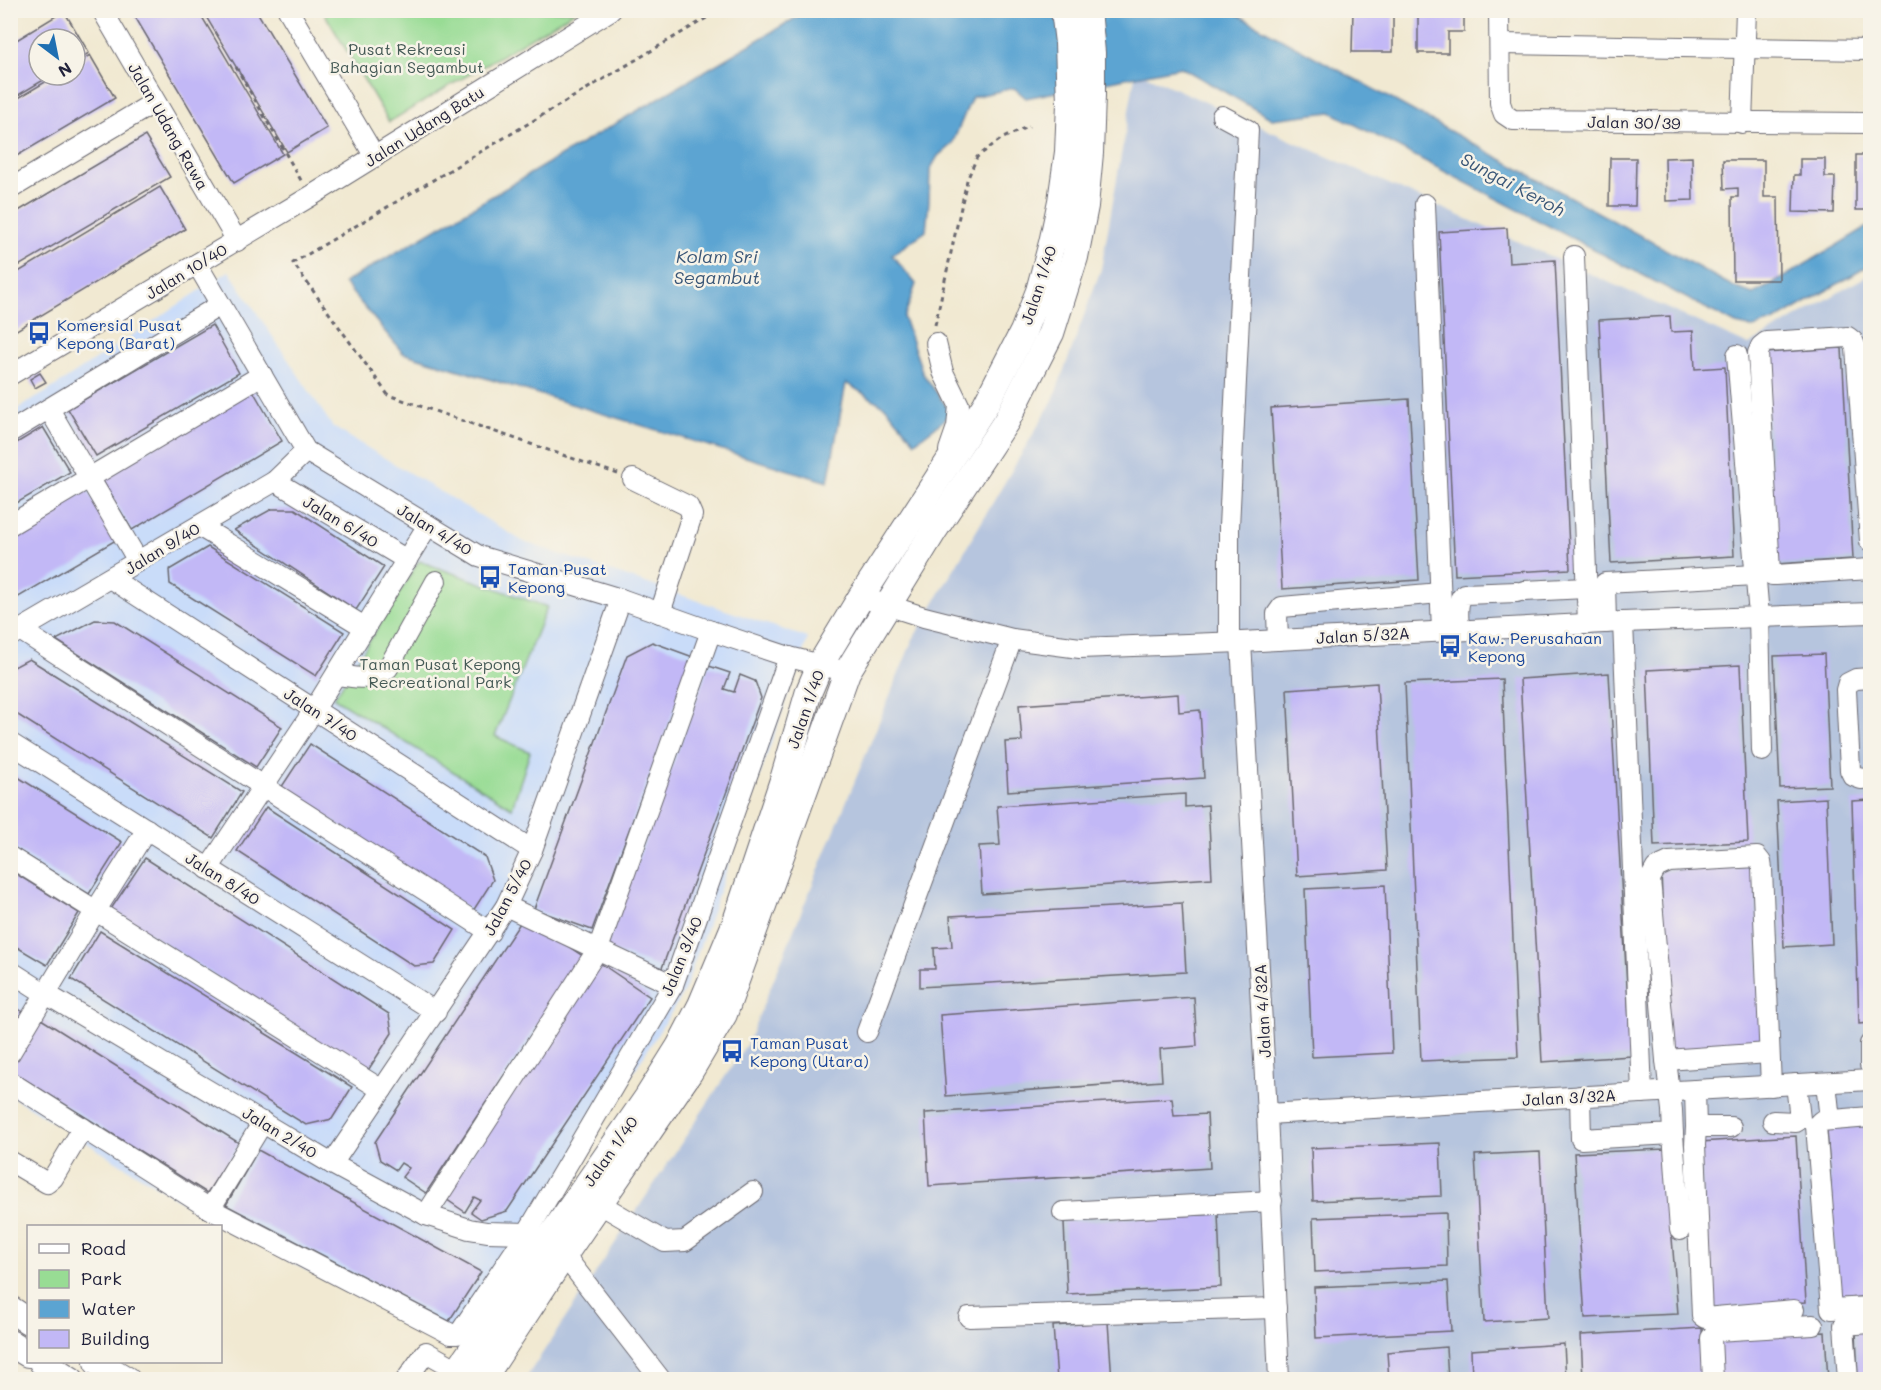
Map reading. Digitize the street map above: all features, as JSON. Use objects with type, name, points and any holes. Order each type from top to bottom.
[{"type":"main road","name":"Jalan 1/40","points":[[482,1380],[546,1244],[600,1204],[689,1073],[724,1014],[847,672],[886,606],[1007,420],[1051,333],[1075,257],[1085,206],[1070,103],[1068,43],[1064,10]]},
{"type":"main road","name":"Jalan 1/40","points":[[455,1375],[647,1098],[679,1047],[735,924],[783,780],[809,691],[820,665],[861,597],[986,404],[1023,332],[1039,291],[1061,201],[1079,153],[1092,53],[1088,10]]},
{"type":"main road","points":[[10,1308],[27,1319]]},
{"type":"main road","points":[[10,1343],[27,1353]]},
{"type":"main road","points":[[44,1363],[72,1380]]},
{"type":"main road","points":[[99,1363],[127,1380]]},
{"type":"street","points":[[288,10],[375,157]]},
{"type":"street","name":"Jalan Udang Batu","points":[[237,241],[611,10]]},
{"type":"street","name":"Jalan 30/39","points":[[1499,10],[1500,103],[1504,114],[1513,120],[1870,123]]},
{"type":"street","points":[[1742,123],[1746,10]]},
{"type":"street","name":"Jalan Udang Rawa","points":[[107,12],[155,102],[237,241]]},
{"type":"street","points":[[1500,44],[1870,50]]},
{"type":"street","points":[[10,189],[155,102]]},
{"type":"street","name":"Jalan 4/32A","points":[[1222,116],[1248,130],[1229,527],[1267,1114],[1279,1380]]},
{"type":"street","points":[[1425,204],[1440,593],[1450,631]]},
{"type":"street","name":"Jalan 10/40","points":[[10,375],[237,241]]},
{"type":"street","points":[[1574,256],[1586,588],[1605,623]]},
{"type":"street","name":"Jalan 4/40","points":[[197,264],[306,451],[479,556],[621,599],[789,657],[847,672]]},
{"type":"street","points":[[10,432],[220,305]]},
{"type":"street","points":[[1870,541],[1856,348],[1853,340],[1848,337],[1766,342],[1758,353],[1770,572],[1776,575],[1870,569]]},
{"type":"street","points":[[936,343],[943,372],[959,405],[957,427],[938,480]]},
{"type":"street","points":[[1737,355],[1759,616],[1762,751]]},
{"type":"street","points":[[10,525],[262,375]]},
{"type":"street","points":[[50,409],[138,561]]},
{"type":"street","name":"Jalan 9/40","points":[[15,633],[275,481],[306,451]]},
{"type":"street","points":[[633,480],[688,506],[692,515],[660,614]]},
{"type":"street","name":"Jalan 6/40","points":[[275,481],[407,560]]},
{"type":"street","points":[[208,869],[314,710],[428,525]]},
{"type":"street","points":[[199,526],[366,628]]},
{"type":"street","points":[[1642,1093],[1605,623],[1605,583],[1756,575]]},
{"type":"street","name":"Jalan 7/40","points":[[110,578],[532,850]]},
{"type":"street","points":[[336,675],[369,679],[379,676],[388,668],[436,581]]},
{"type":"street","points":[[1450,631],[1458,602],[1464,594],[1586,588]]},
{"type":"street","points":[[1278,640],[1277,614],[1282,607],[1440,593]]},
{"type":"street","name":"Jalan 5/32A","points":[[861,597],[976,631],[1012,639],[1080,648],[1759,616],[1870,613]]},
{"type":"street","name":"Jalan 5/40","points":[[332,1164],[506,906],[532,850],[621,599]]},
{"type":"street","points":[[426,1215],[598,949],[711,631]]},
{"type":"street","points":[[15,633],[490,932]]},
{"type":"street","points":[[867,1032],[1012,639]]},
{"type":"street","name":"Jalan 3/40","points":[[10,1082],[210,1209],[452,1334],[457,1334],[546,1244],[673,985],[789,657]]},
{"type":"street","points":[[1870,678],[1856,679],[1848,683],[1846,690],[1850,770],[1853,776],[1870,778]]},
{"type":"street","name":"Jalan 8/40","points":[[10,743],[436,1012]]},
{"type":"street","points":[[10,1053],[147,829]]},
{"type":"street","points":[[10,857],[382,1090]]},
{"type":"street","points":[[1680,1230],[1650,879],[1656,868],[1669,862],[1757,857],[1761,862],[1772,1086]]},
{"type":"street","points":[[506,906],[673,985]]},
{"type":"street","name":"Jalan 2/40","points":[[10,971],[332,1164],[426,1215],[468,1229],[546,1244]]},
{"type":"street","points":[[1870,1044],[1870,1065]]},
{"type":"street","points":[[1666,1060],[1769,1053]]},
{"type":"street","name":"Jalan 3/32A","points":[[1267,1114],[1870,1080]]},
{"type":"street","points":[[1826,1083],[1830,1120]]},
{"type":"street","points":[[1773,1121],[1796,1122],[1800,1119],[1796,1084]]},
{"type":"street","points":[[1695,1090],[1702,1316],[1706,1318],[1794,1310]]},
{"type":"street","points":[[1580,1096],[1581,1139],[1673,1134]]},
{"type":"street","points":[[1870,1117],[1821,1121],[1816,1126],[1831,1309],[1870,1307]]},
{"type":"street","points":[[210,1209],[263,1122]]},
{"type":"street","points":[[1696,1127],[1731,1126]]},
{"type":"street","points":[[10,1161],[47,1183],[53,1178],[83,1128]]},
{"type":"street","points":[[600,1204],[665,1242],[674,1243],[685,1241],[753,1192]]},
{"type":"street","points":[[1064,1212],[1272,1201]]},
{"type":"street","points":[[546,1244],[661,1380]]},
{"type":"street","points":[[969,1317],[1276,1308]]},
{"type":"street","points":[[1848,1380],[1844,1325],[1870,1323]]},
{"type":"street","points":[[1713,1380],[1711,1338],[1716,1331],[1813,1325]]},
{"type":"street","points":[[406,1380],[426,1352],[455,1375]]},
{"type":"path","points":[[633,480],[388,395],[292,263],[720,10]]},
{"type":"path","points":[[236,67],[311,196]]},
{"type":"path","points":[[936,343],[934,321],[967,180],[977,157],[1001,139],[1029,126]]},
{"type":"shaded area","points":[[1136,71],[1749,345],[1870,274],[1870,1379],[528,1380],[526,1378],[748,1042],[913,639],[1053,400],[1101,269]]},
{"type":"shaded area","name":"Taman Pusat Kepong","points":[[229,271],[333,427],[524,542],[808,638],[684,992],[459,1349],[222,1227],[11,1096],[10,413],[45,393]]},
{"type":"green space","name":"Pusat Rekreasi Bahagian Segambut","points":[[323,11],[576,11],[389,122]]},
{"type":"green space","name":"Taman Pusat Kepong Recreational Park","points":[[419,561],[547,607],[495,736],[530,752],[512,808],[334,698]]},
{"type":"water","name":"Kolam Sri Segambut","points":[[809,10],[1231,11],[1734,287],[1753,294],[1870,225],[1870,265],[1773,322],[1753,328],[1736,324],[1331,112],[1272,119],[1181,67],[1026,98],[1014,88],[972,97],[952,144],[938,156],[930,170],[926,231],[892,255],[916,284],[904,318],[923,374],[952,414],[915,442],[886,407],[846,383],[828,482],[403,353],[344,283]]},
{"type":"building","points":[[131,10],[198,10],[283,154],[234,183]]},
{"type":"building","points":[[202,10],[256,10],[327,128],[287,152]]},
{"type":"building","points":[[1353,10],[1393,10],[1393,52],[1352,52]]},
{"type":"building","points":[[1418,10],[1464,10],[1464,32],[1448,32],[1448,53],[1418,53]]},
{"type":"building","points":[[64,11],[74,27],[38,27]]},
{"type":"building","points":[[27,34],[27,87],[32,87],[10,100],[10,44]]},
{"type":"building","points":[[90,55],[115,98],[10,160],[10,103],[37,87],[87,87],[87,57]]},
{"type":"building","points":[[145,136],[170,177],[10,271],[10,216]]},
{"type":"building","points":[[1856,155],[1870,155],[1870,210],[1856,210]]},
{"type":"building","points":[[1692,157],[1693,200],[1666,201],[1665,158]]},
{"type":"building","points":[[1610,158],[1636,158],[1635,206],[1609,206]]},
{"type":"building","points":[[1800,159],[1825,159],[1825,177],[1835,177],[1834,213],[1793,212],[1794,175],[1800,175]]},
{"type":"building","points":[[1723,160],[1764,160],[1764,197],[1778,197],[1779,280],[1733,280],[1732,197],[1738,197],[1738,188],[1724,189]]},
{"type":"building","points":[[160,187],[185,229],[10,334],[10,277]]},
{"type":"building","points":[[1507,228],[1509,263],[1555,260],[1570,569],[1455,575],[1439,232]]},
{"type":"building","points":[[1670,316],[1671,332],[1693,331],[1695,369],[1725,367],[1734,556],[1611,563],[1599,320]]},
{"type":"building","points":[[212,325],[239,373],[96,456],[68,409]]},
{"type":"building","points":[[1842,348],[1853,559],[1776,564],[1765,353]]},
{"type":"building","points":[[40,373],[46,382],[35,388],[30,379]]},
{"type":"building","points":[[252,389],[282,441],[132,530],[101,478]]},
{"type":"building","points":[[1409,399],[1419,580],[1282,589],[1271,408]]},
{"type":"building","points":[[43,427],[70,472],[10,507],[10,447]]},
{"type":"building","points":[[87,490],[116,540],[10,602],[10,535]]},
{"type":"building","points":[[272,509],[295,509],[384,567],[356,610],[234,530]]},
{"type":"building","points":[[208,547],[344,632],[316,676],[170,584],[169,570]]},
{"type":"building","points":[[95,620],[115,621],[282,727],[256,767],[56,640]]},
{"type":"building","points":[[652,642],[693,657],[592,930],[534,909],[627,655]]},
{"type":"building","points":[[1824,654],[1830,786],[1780,788],[1774,656]]},
{"type":"building","points":[[29,659],[242,792],[213,838],[10,710],[10,669]]},
{"type":"building","points":[[1740,665],[1748,842],[1654,846],[1647,670]]},
{"type":"building","points":[[709,666],[730,673],[724,689],[734,692],[740,675],[755,681],[761,698],[662,968],[606,948]]},
{"type":"building","points":[[1609,673],[1631,1056],[1542,1062],[1520,679]]},
{"type":"building","points":[[1502,679],[1518,1057],[1421,1061],[1405,683]]},
{"type":"building","points":[[1377,683],[1387,870],[1297,876],[1287,689]]},
{"type":"building","points":[[1178,694],[1179,712],[1200,710],[1204,778],[1008,791],[1005,742],[1022,741],[1019,705]]},
{"type":"building","points":[[310,744],[485,857],[493,880],[473,911],[281,788]]},
{"type":"building","points":[[10,772],[122,842],[89,894],[10,845]]},
{"type":"building","points":[[1185,794],[1185,807],[1208,805],[1212,878],[982,894],[979,846],[1000,845],[997,806]]},
{"type":"building","points":[[1826,798],[1832,944],[1784,947],[1777,801]]},
{"type":"building","points":[[1870,800],[1870,1023],[1859,1024],[1852,801]]},
{"type":"building","points":[[266,807],[455,930],[434,964],[414,966],[237,851]]},
{"type":"building","points":[[145,858],[389,1014],[392,1033],[367,1072],[111,909]]},
{"type":"building","points":[[1755,867],[1761,1048],[1668,1052],[1661,871]]},
{"type":"building","points":[[10,870],[79,913],[47,965],[10,943]]},
{"type":"building","points":[[1385,885],[1392,1053],[1312,1057],[1305,889]]},
{"type":"building","points":[[1182,903],[1186,972],[920,987],[920,969],[935,969],[934,948],[952,947],[950,916]]},
{"type":"building","points":[[524,917],[583,956],[426,1193],[402,1177],[409,1168],[401,1163],[396,1170],[380,1160],[375,1142]]},
{"type":"building","points":[[100,931],[352,1087],[332,1119],[306,1125],[71,979]]},
{"type":"building","points":[[600,963],[650,997],[507,1211],[481,1219],[471,1212],[480,1200],[474,1197],[465,1212],[443,1197]]},
{"type":"building","points":[[1194,997],[1197,1046],[1160,1049],[1162,1081],[946,1096],[940,1015]]},
{"type":"building","points":[[10,1004],[23,1012],[10,1031]]},
{"type":"building","points":[[41,1019],[239,1143],[207,1193],[10,1070]]},
{"type":"building","points":[[1172,1098],[1174,1116],[1207,1114],[1210,1168],[929,1186],[925,1113]]},
{"type":"building","points":[[1870,1126],[1870,1296],[1839,1299],[1827,1130]]},
{"type":"building","points":[[1796,1136],[1806,1302],[1711,1308],[1700,1142]]},
{"type":"building","points":[[1440,1143],[1442,1196],[1313,1201],[1311,1148]]},
{"type":"building","points":[[1665,1149],[1678,1314],[1585,1318],[1574,1153]]},
{"type":"building","points":[[258,1150],[481,1272],[449,1321],[226,1205]]},
{"type":"building","points":[[1540,1152],[1548,1318],[1484,1322],[1475,1155]]},
{"type":"building","points":[[1446,1213],[1447,1266],[1315,1272],[1313,1218]]},
{"type":"building","points":[[1218,1214],[1221,1287],[1067,1294],[1064,1222]]},
{"type":"building","points":[[1448,1281],[1451,1331],[1316,1338],[1314,1287]]},
{"type":"building","points":[[1108,1322],[1112,1380],[1057,1380],[1053,1326]]},
{"type":"building","points":[[1702,1328],[1704,1380],[1583,1380],[1581,1335]]},
{"type":"building","points":[[1870,1331],[1870,1380],[1858,1380],[1856,1332]]},
{"type":"building","points":[[1825,1332],[1828,1380],[1719,1380],[1716,1339]]},
{"type":"building","points":[[1564,1344],[1566,1380],[1472,1380],[1471,1350]]},
{"type":"building","points":[[1446,1347],[1448,1380],[1389,1380],[1387,1352]]},
{"type":"place","name":"Komersial Pusat Kepong (Barat)","points":[[39,333]]},
{"type":"place","name":"Taman Pusat Kepong","points":[[490,577]]},
{"type":"place","name":"Kaw. Perusahaan Kepong","points":[[1450,646]]},
{"type":"place","name":"Taman Pusat Kepong (Utara)","points":[[732,1051]]},
{"type":"water label","name":"Sungai Keroh","points":[[1513,184]]}]
